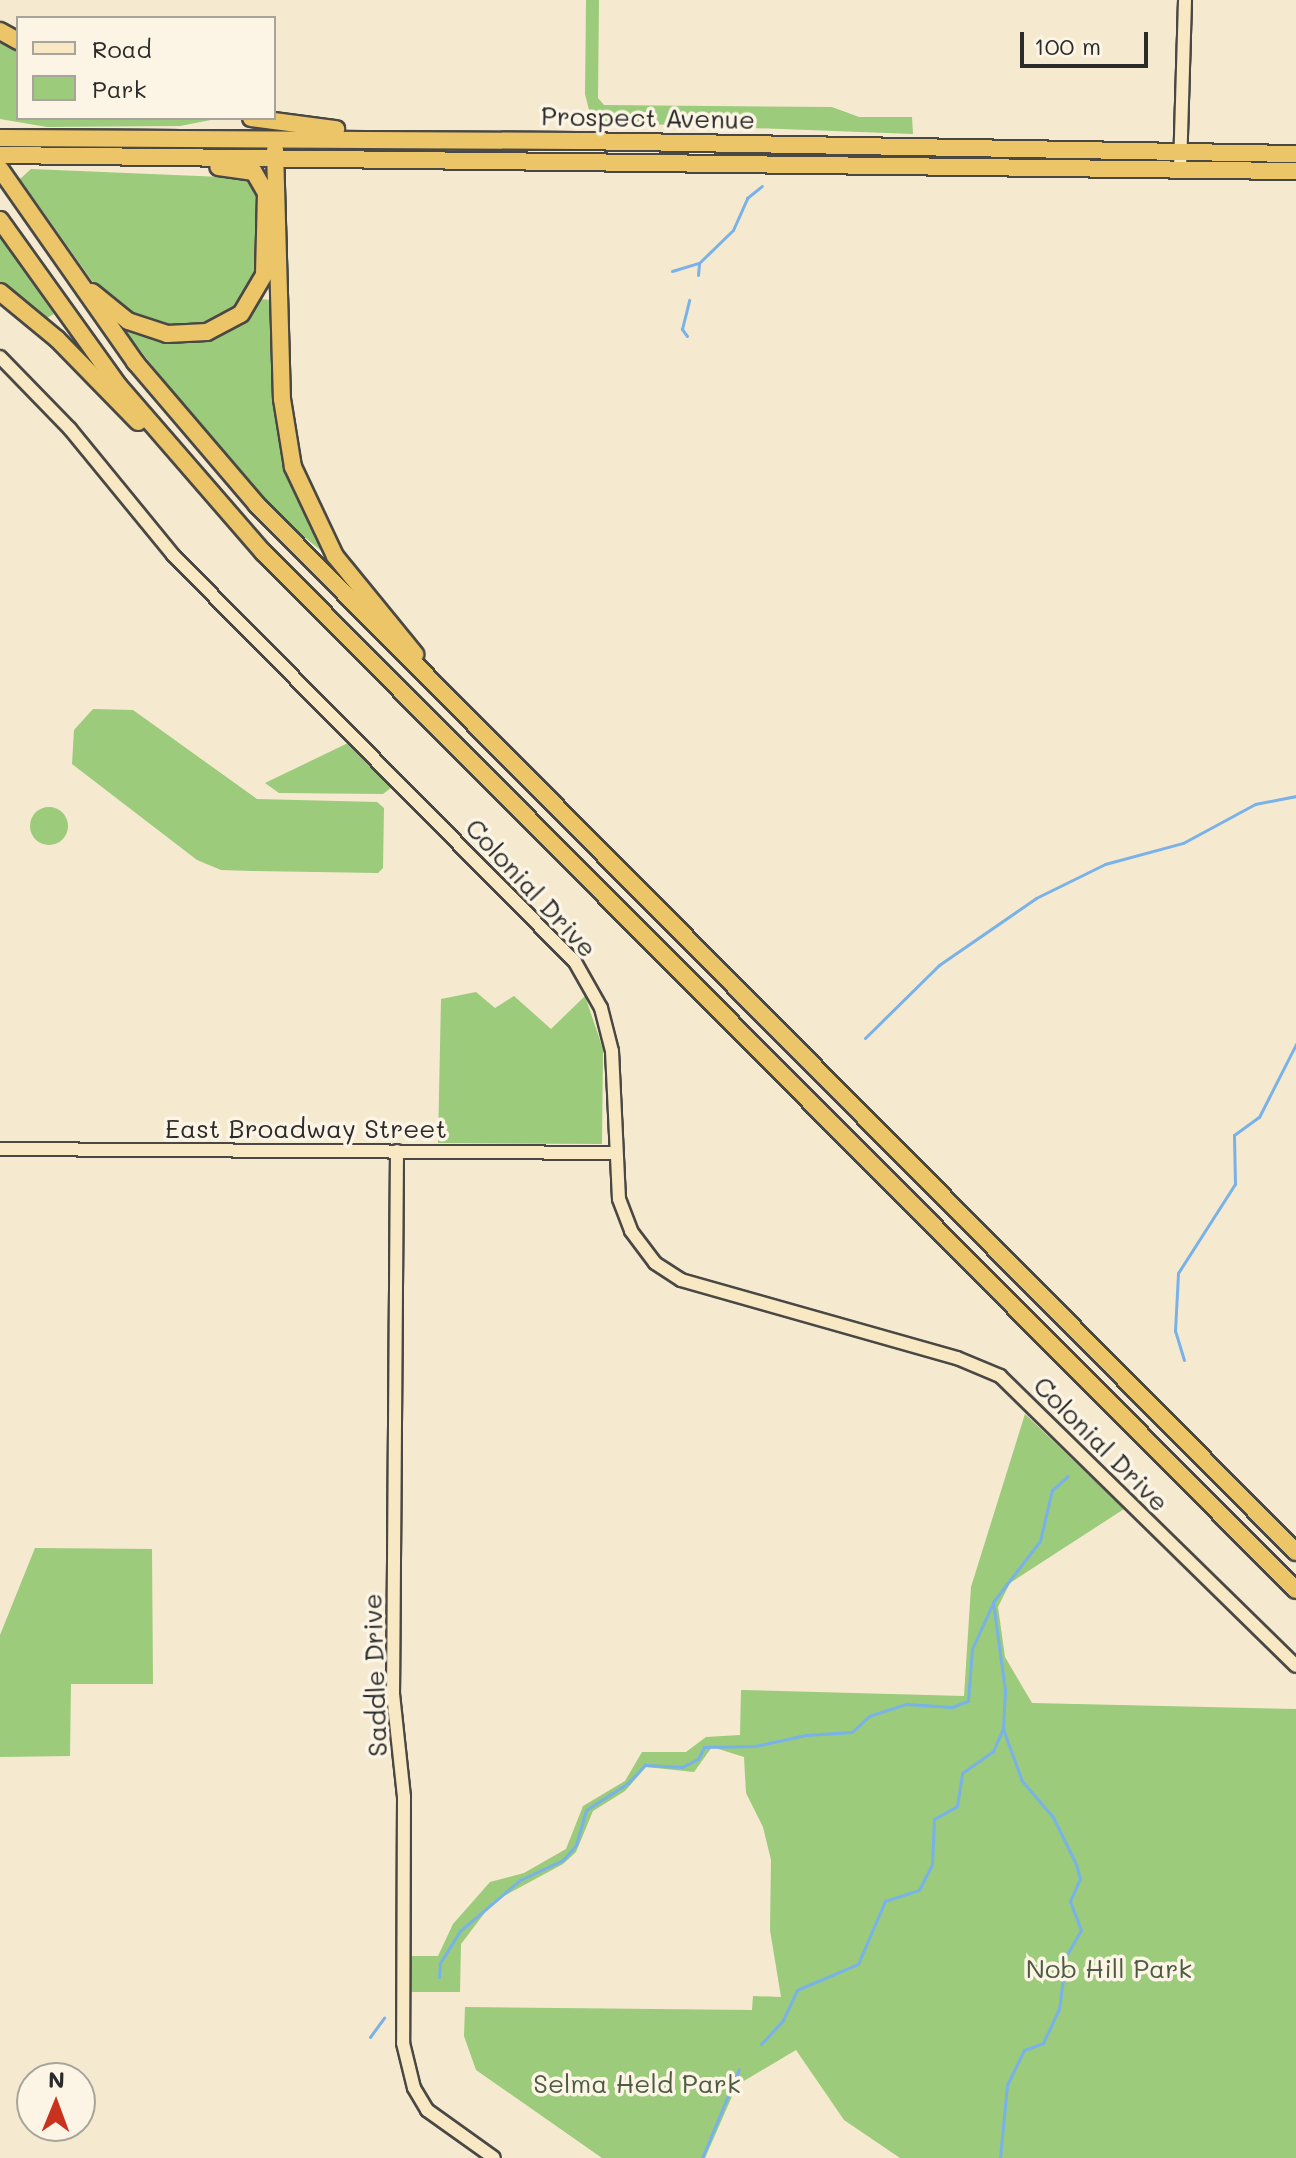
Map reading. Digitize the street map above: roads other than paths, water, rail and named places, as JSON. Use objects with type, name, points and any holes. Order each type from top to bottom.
[{"type":"highway","points":[[270,120],[457,140]]},
{"type":"highway","name":"Prospect Avenue","points":[[8,138],[457,140],[1296,154]]},
{"type":"highway","points":[[254,139],[267,142],[279,157],[282,399],[296,478],[335,556],[466,718]]},
{"type":"highway","name":"Prospect Avenue","points":[[0,155],[1296,171]]},
{"type":"highway","points":[[25,209],[96,297],[135,325],[167,334],[199,334],[228,323],[246,309],[259,289],[266,261],[266,197],[259,176],[237,167],[134,165],[69,156]]},
{"type":"highway","points":[[0,169],[116,337],[215,459],[466,718],[1296,1552]]},
{"type":"highway","points":[[0,220],[158,435],[285,574],[1296,1590]]},
{"type":"highway","points":[[0,292],[57,339],[129,415],[158,435]]},
{"type":"main road","points":[[1180,169],[1185,0]]},
{"type":"main road","name":"Colonial Drive","points":[[0,357],[70,429],[173,555],[575,962],[606,1020],[613,1067],[613,1153],[625,1220],[664,1270],[681,1280],[957,1358],[1000,1376],[1296,1666]]},
{"type":"main road","name":"East Broadway Street","points":[[0,1149],[613,1153]]},
{"type":"main road","name":"Saddle Drive","points":[[397,1151],[393,1694],[404,1797],[404,2051],[427,2110],[494,2158]]},
{"type":"waterway","points":[[672,271],[699,263],[733,230],[747,198],[762,186]]},
{"type":"waterway","points":[[698,275],[699,263]]},
{"type":"waterway","points":[[687,336],[682,329],[689,300]]},
{"type":"waterway","points":[[865,1038],[939,965],[1036,898],[1105,864],[1183,843],[1255,804],[1296,796]]},
{"type":"waterway","points":[[1184,1360],[1175,1331],[1178,1273],[1235,1184],[1234,1135],[1259,1117],[1296,1044]]},
{"type":"waterway","points":[[1000,2158],[1007,2085],[1024,2050],[1043,2043],[1059,2009],[1066,1956],[1081,1930],[1070,1901],[1080,1879],[1076,1864],[1053,1817],[1022,1781],[1003,1729],[1005,1690],[993,1602],[1040,1541],[1052,1490],[1068,1476]]},
{"type":"waterway","points":[[439,1977],[440,1963],[460,1931],[520,1880],[563,1860],[576,1845],[586,1810],[628,1783],[645,1765],[682,1767],[698,1759],[704,1747],[755,1746],[806,1735],[852,1732],[869,1716],[907,1704],[952,1707],[968,1701],[972,1649],[993,1603]]},
{"type":"waterway","points":[[761,2044],[783,2020],[797,1990],[858,1964],[885,1901],[919,1890],[932,1865],[934,1819],[957,1806],[962,1773],[993,1751],[1003,1729]]},
{"type":"waterway","points":[[370,2037],[384,2018]]},
{"type":"waterway","points":[[702,2158],[739,2069]]},
{"type":"park label","name":"Nob Hill Park","points":[[1109,1969]]},
{"type":"park label","name":"Selma Held Park","points":[[637,2084]]}]
